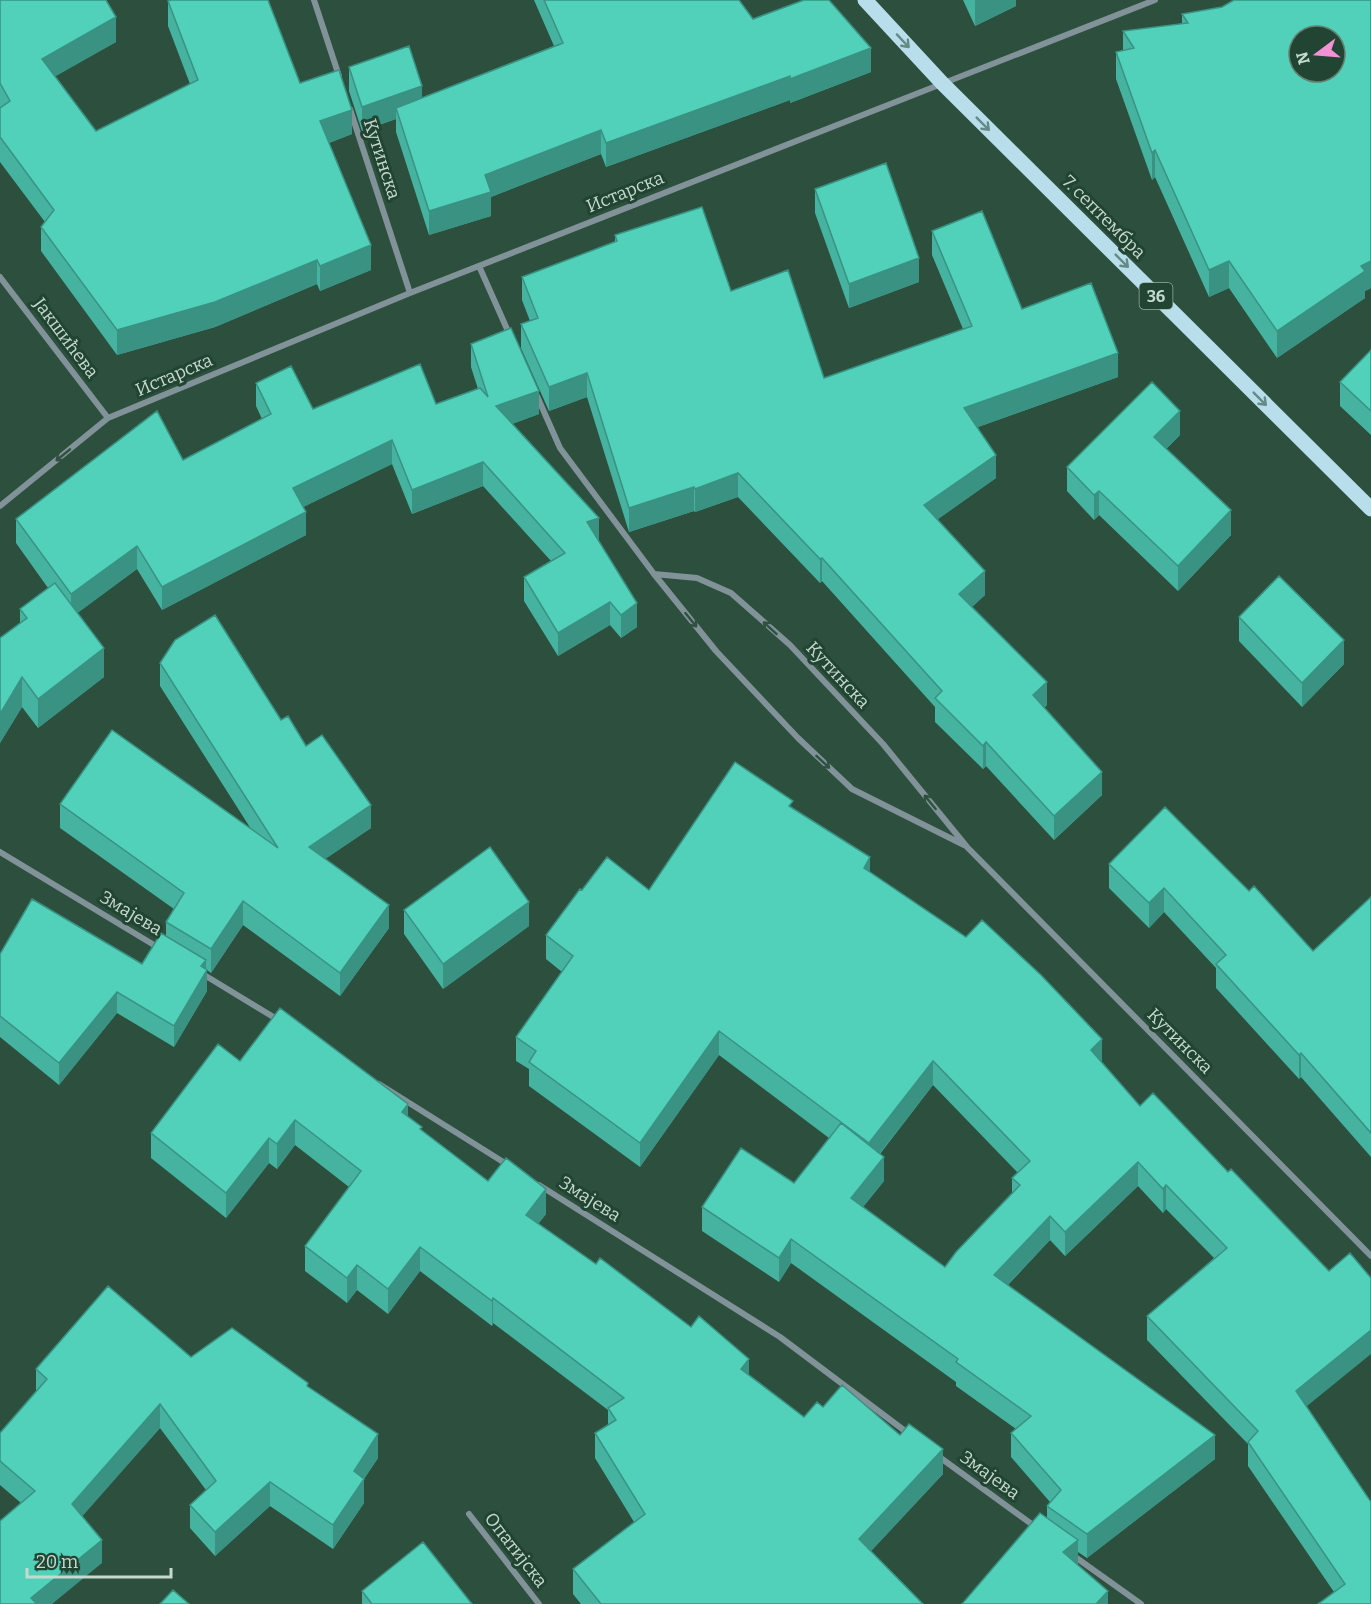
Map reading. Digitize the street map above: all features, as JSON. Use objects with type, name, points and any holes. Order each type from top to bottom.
[{"type":"main road","name":"7. септембра","points":[[865,0],[942,83],[1371,509]]},
{"type":"street","points":[[314,0],[340,79]]},
{"type":"street","name":"Истарска","points":[[0,506],[108,418],[410,293],[1155,0]]},
{"type":"street","name":"Кутинска","points":[[348,101],[410,293]]},
{"type":"street","points":[[479,266],[512,341]]},
{"type":"street","name":"Јакшићева","points":[[0,277],[108,418]]},
{"type":"street","name":"Кутинска","points":[[536,394],[560,448],[654,574],[716,651],[798,738],[852,789],[967,847]]},
{"type":"street","name":"Кутинска","points":[[654,574],[697,578],[731,593],[789,645],[883,744],[967,847],[1371,1256]]},
{"type":"street","name":"Змајева","points":[[0,852],[164,951]]},
{"type":"street","points":[[195,969],[287,1026]]},
{"type":"street","points":[[368,1076],[519,1172]]},
{"type":"street","name":"Змајева","points":[[529,1178],[780,1337],[918,1441]]},
{"type":"street","name":"Змајева","points":[[927,1448],[1038,1530]]},
{"type":"street","name":"Опатијска","points":[[469,1514],[539,1604]]},
{"type":"street","points":[[1066,1550],[1141,1604]]},
{"type":"building","points":[[0,0],[106,0],[116,17],[42,59],[96,131],[198,80],[168,1],[268,0],[300,83],[339,70],[352,110],[320,121],[371,245],[320,266],[317,260],[215,302],[117,330],[41,227],[54,210],[0,137],[0,108],[10,101],[0,83]]},
{"type":"building","points":[[544,0],[739,0],[753,19],[804,0],[829,0],[871,48],[790,79],[790,76],[606,143],[601,130],[485,175],[491,192],[429,211],[396,108],[563,43]]},
{"type":"building","points":[[1234,0],[1371,0],[1371,261],[1361,266],[1365,271],[1277,331],[1229,261],[1209,270],[1155,150],[1152,153],[1116,52],[1134,48],[1123,31],[1188,23],[1182,14],[1222,7]]},
{"type":"building","points":[[409,46],[422,86],[362,107],[349,67]]},
{"type":"building","points":[[886,163],[919,258],[849,284],[815,189]]},
{"type":"building","points":[[702,207],[731,291],[788,270],[824,378],[972,326],[932,231],[982,211],[1022,309],[1091,283],[1118,353],[964,408],[996,455],[924,505],[985,571],[959,594],[1047,682],[1033,695],[1102,772],[1054,816],[986,742],[983,746],[935,698],[942,691],[822,558],[820,559],[738,473],[695,489],[694,487],[629,508],[587,373],[549,387],[521,324],[538,318],[522,277],[617,241],[615,235]]},
{"type":"building","points":[[511,328],[539,391],[496,406],[599,518],[587,522],[637,603],[621,615],[610,602],[558,633],[524,577],[565,553],[483,462],[412,490],[392,440],[293,488],[306,512],[162,587],[137,546],[71,594],[16,519],[157,411],[183,460],[271,414],[256,383],[291,366],[313,409],[420,364],[436,404],[480,388],[488,397],[471,344]]},
{"type":"building","points":[[1371,350],[1371,411],[1340,382]]},
{"type":"building","points":[[1152,382],[1180,411],[1154,437],[1231,510],[1178,566],[1099,491],[1094,495],[1067,467]]},
{"type":"building","points":[[1279,576],[1344,640],[1302,683],[1239,617]]},
{"type":"building","points":[[55,583],[104,648],[38,699],[22,677],[0,714],[0,638],[27,618],[20,609]]},
{"type":"building","points":[[215,615],[281,720],[288,716],[306,746],[322,735],[371,805],[309,847],[389,905],[340,973],[243,901],[211,949],[166,922],[184,893],[60,804],[112,730],[278,848],[160,663],[175,640]]},
{"type":"building","points":[[735,762],[793,801],[789,806],[870,857],[864,868],[966,937],[982,920],[1041,975],[1102,1039],[1091,1050],[1140,1106],[1153,1093],[1228,1172],[1231,1169],[1329,1271],[1350,1253],[1371,1278],[1371,1330],[1296,1391],[1371,1502],[1371,1604],[1318,1604],[1345,1584],[1248,1442],[1258,1431],[1147,1316],[1227,1248],[1166,1185],[1163,1189],[1138,1162],[1065,1232],[1050,1216],[994,1275],[1215,1435],[1087,1534],[1047,1506],[1061,1490],[1011,1433],[1031,1416],[956,1362],[958,1359],[791,1239],[779,1258],[702,1207],[741,1148],[794,1183],[841,1123],[884,1157],[851,1198],[945,1267],[956,1252],[1020,1185],[1012,1178],[1030,1161],[933,1061],[869,1143],[719,1031],[640,1143],[529,1062],[536,1051],[516,1037],[573,956],[546,935],[607,857],[649,890]]},
{"type":"building","points":[[1165,807],[1249,891],[1254,886],[1313,951],[1371,897],[1371,1133],[1301,1053],[1299,1055],[1216,964],[1226,955],[1164,888],[1149,903],[1109,864]]},
{"type":"building","points":[[490,847],[529,902],[443,964],[404,910]]},
{"type":"building","points":[[32,899],[142,964],[161,933],[206,960],[201,966],[207,970],[174,1026],[117,992],[59,1063],[0,1016],[0,954]]},
{"type":"building","points":[[280,1008],[408,1104],[402,1112],[422,1127],[420,1129],[488,1181],[506,1158],[546,1189],[526,1215],[596,1264],[600,1258],[691,1327],[699,1316],[749,1359],[741,1369],[804,1417],[817,1402],[823,1407],[842,1385],[900,1435],[909,1424],[943,1449],[859,1539],[923,1604],[601,1604],[573,1569],[645,1514],[595,1433],[616,1420],[608,1408],[624,1398],[493,1298],[492,1301],[420,1247],[388,1289],[357,1265],[347,1278],[305,1246],[361,1171],[295,1120],[277,1144],[269,1138],[226,1193],[151,1133],[218,1044],[240,1061]]},
{"type":"building","points":[[108,1286],[191,1357],[232,1328],[308,1383],[307,1386],[378,1434],[354,1471],[364,1479],[333,1525],[270,1482],[215,1532],[190,1505],[216,1481],[160,1404],[72,1504],[102,1540],[31,1598],[37,1604],[0,1604],[0,1521],[35,1491],[0,1461],[0,1433],[47,1379],[36,1369]]},
{"type":"building","points":[[1040,1513],[1078,1540],[1063,1552],[1108,1591],[1096,1604],[962,1604]]},
{"type":"building","points":[[423,1542],[472,1604],[372,1604],[362,1591]]},
{"type":"building","points":[[173,1590],[189,1604],[160,1604]]}]
